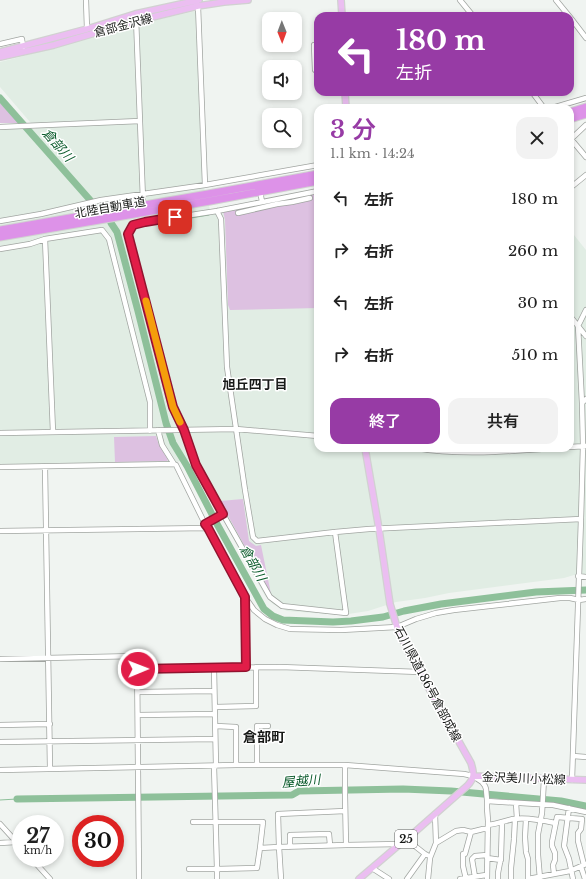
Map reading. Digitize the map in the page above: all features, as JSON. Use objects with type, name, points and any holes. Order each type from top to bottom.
[{"type":"highway","points":[[574,111],[586,107]]},
{"type":"highway","points":[[574,118],[586,114]]},
{"type":"highway","name":"北陸自動車道","points":[[0,230],[314,175]]},
{"type":"highway","name":"北陸自動車道","points":[[1,244],[210,201],[314,182]]},
{"type":"main road","name":"倉部金沢線","points":[[0,52],[87,30],[135,14],[199,2],[248,0]]},
{"type":"main road","points":[[341,0],[342,12]]},
{"type":"main road","name":"倉部金沢線","points":[[0,57],[54,45],[199,2]]},
{"type":"main road","name":"石川県道186号倉部成線","points":[[366,452],[390,604],[396,626],[409,653],[471,763],[473,776]]},
{"type":"main road","name":"金沢美川小松線","points":[[359,879],[467,786],[471,782],[473,776],[586,780]]},
{"type":"street","points":[[86,0],[87,30]]},
{"type":"street","points":[[460,0],[470,12]]},
{"type":"street","points":[[556,0],[566,12]]},
{"type":"street","points":[[199,2],[205,185]]},
{"type":"street","points":[[135,14],[143,200]]},
{"type":"street","points":[[574,22],[586,38]]},
{"type":"street","points":[[0,44],[22,39],[23,47]]},
{"type":"street","points":[[566,104],[586,98]]},
{"type":"street","points":[[0,127],[140,121]]},
{"type":"street","points":[[574,135],[586,125]]},
{"type":"street","points":[[574,142],[586,157]]},
{"type":"street","points":[[0,227],[0,222],[101,200],[257,179],[314,166]]},
{"type":"street","points":[[574,185],[586,175]]},
{"type":"street","points":[[238,213],[277,204],[312,200],[310,192]]},
{"type":"street","points":[[314,192],[217,211],[145,222],[133,225],[128,234],[173,407],[184,430],[196,465],[222,515],[270,597],[282,606],[346,613],[335,532]]},
{"type":"street","points":[[261,196],[262,202]]},
{"type":"street","points":[[217,211],[221,219],[227,366],[253,537],[257,541],[335,532],[379,529],[581,519]]},
{"type":"street","points":[[1,244],[30,244],[45,239],[102,230],[109,239],[150,402],[150,431]]},
{"type":"street","points":[[45,239],[53,432]]},
{"type":"street","points":[[572,780],[579,599],[578,578],[584,446],[578,326],[586,310]]},
{"type":"street","points":[[574,321],[586,336]]},
{"type":"street","points":[[582,403],[586,399]]},
{"type":"street","points":[[0,434],[236,430],[314,436]]},
{"type":"street","points":[[160,431],[162,445],[176,465],[245,597],[254,610],[265,619],[277,625],[290,629],[341,630],[396,626],[429,615],[454,610],[560,598],[586,599]]},
{"type":"street","points":[[574,447],[584,446]]},
{"type":"street","points":[[446,452],[477,452]]},
{"type":"street","points":[[0,467],[174,464]]},
{"type":"street","points":[[45,467],[50,769]]},
{"type":"street","points":[[0,531],[207,525],[222,515]]},
{"type":"street","points":[[578,578],[586,577]]},
{"type":"street","points":[[245,597],[246,667]]},
{"type":"street","points":[[0,659],[137,656],[139,879]]},
{"type":"street","points":[[215,707],[256,706],[256,667]]},
{"type":"street","points":[[138,669],[280,667],[420,672]]},
{"type":"street","points":[[214,668],[217,879]]},
{"type":"street","points":[[138,692],[214,691]]},
{"type":"street","points":[[138,715],[215,714]]},
{"type":"street","points":[[0,725],[50,724]]},
{"type":"street","points":[[216,726],[236,727],[236,766]]},
{"type":"street","points":[[257,765],[257,726],[268,726]]},
{"type":"street","points":[[0,742],[215,739]]},
{"type":"street","points":[[573,756],[586,757]]},
{"type":"street","points":[[0,770],[257,765],[345,765],[464,774],[473,776],[482,782],[486,789],[487,877],[475,876],[460,879]]},
{"type":"street","points":[[345,765],[346,845]]},
{"type":"street","points":[[540,878],[538,834],[541,819],[544,779]]},
{"type":"street","points":[[487,800],[553,805],[586,812]]},
{"type":"street","points":[[512,879],[511,868],[516,819],[516,803]]},
{"type":"street","points":[[569,808],[564,846],[569,859],[570,871],[573,879]]},
{"type":"street","points":[[281,879],[278,814],[345,811]]},
{"type":"street","points":[[428,879],[431,856],[436,843],[435,814]]},
{"type":"street","points":[[554,874],[553,865],[555,853],[552,842],[557,817],[582,819],[581,829],[578,833],[578,841],[584,865],[585,879]]},
{"type":"street","points":[[436,843],[456,831],[463,830],[471,832],[516,819],[541,819],[555,823]]},
{"type":"street","points":[[526,819],[525,837],[528,859],[528,879],[540,878],[570,871],[584,865]]},
{"type":"street","points":[[189,869],[258,868],[263,822],[193,822]]},
{"type":"street","points":[[498,879],[501,860],[502,823]]},
{"type":"street","points":[[0,824],[12,838]]},
{"type":"street","points":[[466,878],[463,866],[463,854],[465,854],[471,832]]},
{"type":"street","points":[[290,847],[290,835],[330,834],[330,845]]},
{"type":"street","points":[[514,837],[525,837]]},
{"type":"street","points":[[406,839],[424,854],[431,856]]},
{"type":"street","points":[[0,843],[12,842]]},
{"type":"street","points":[[260,848],[400,844]]},
{"type":"street","points":[[407,879],[424,854]]},
{"type":"street","points":[[475,876],[472,859],[475,856],[501,860]]},
{"type":"street","points":[[528,859],[539,858]]},
{"type":"street","points":[[39,867],[50,879]]},
{"type":"street","points":[[372,868],[389,879]]},
{"type":"shaded area","points":[[196,11],[203,183],[211,214],[314,195],[314,452],[574,452],[574,235],[586,250],[586,576],[574,575],[564,578],[449,593],[396,602],[368,611],[342,615],[287,611],[273,604],[265,596],[191,460],[167,463],[0,465],[0,129],[36,129],[0,87],[0,62],[147,22]]},
{"type":"shaded area","points":[[0,103],[19,123],[0,123]]},
{"type":"shaded area","points":[[314,194],[314,308],[230,310],[228,305],[225,220],[223,211]]},
{"type":"shaded area","points":[[156,436],[159,445],[168,460],[167,461],[115,462],[114,437]]},
{"type":"shaded area","points":[[243,499],[249,541],[256,546],[261,545],[271,594],[220,501]]},
{"type":"waterway","name":"倉部川","points":[[0,98],[98,209]]},
{"type":"waterway","points":[[137,227],[209,215]]},
{"type":"waterway","name":"倉部川","points":[[111,223],[117,232],[166,423],[173,443],[187,466],[264,609],[273,616],[283,620],[333,622],[351,621],[383,617],[404,611],[441,604],[536,592],[586,590]]},
{"type":"waterway","name":"屋越川","points":[[17,799],[292,795],[299,791],[403,789],[451,791],[561,801],[586,806]]},
{"type":"waterway","points":[[0,800],[17,799]]},
{"type":"slow traffic","points":[[146,301],[173,407],[180,422]]},
{"type":"district","name":"旭丘四丁目","points":[[255,384]]},
{"type":"district","name":"倉部町","points":[[264,737]]},
{"type":"route","points":[[138,669],[246,667],[245,597],[205,524],[223,514],[196,465],[184,430],[173,407],[128,234],[133,225],[175,217]]}]
